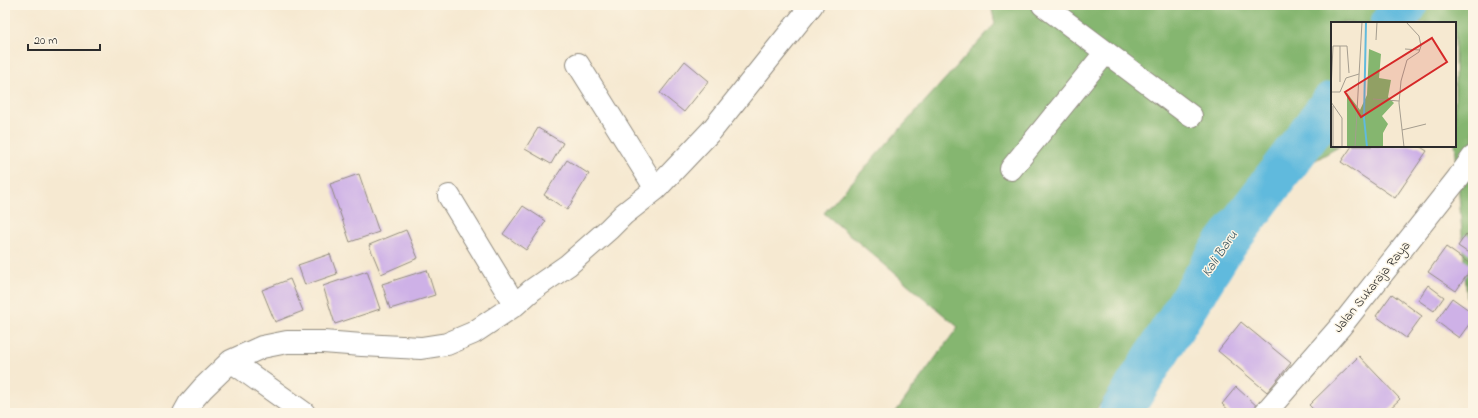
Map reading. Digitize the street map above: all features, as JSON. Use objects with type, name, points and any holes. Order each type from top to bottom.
[{"type":"street","points":[[184,413],[189,404],[203,388],[231,361],[262,347],[287,342],[323,342],[421,348],[447,344],[473,333],[515,305],[532,290],[568,265],[624,214],[656,188],[712,130],[812,5]]},
{"type":"street","points":[[1043,5],[1191,116]]},
{"type":"street","points":[[1011,169],[1106,52]]},
{"type":"street","points":[[578,64],[656,188]]},
{"type":"street","name":"Jalan Sukaraja Raya","points":[[1265,413],[1341,326],[1458,178],[1473,156]]},
{"type":"street","points":[[449,196],[515,305]]},
{"type":"street","points":[[231,361],[304,413]]},
{"type":"green space","points":[[991,5],[1473,5],[1473,376],[1455,147],[1456,22],[1331,22],[1331,147],[1338,147],[1235,207],[1094,413],[895,413],[958,327],[824,213],[995,24]]},
{"type":"building","points":[[685,61],[709,81],[684,112],[660,93]]},
{"type":"building","points":[[538,128],[563,143],[551,164],[525,149]]},
{"type":"building","points":[[1351,147],[1421,147],[1427,151],[1395,198],[1341,162]]},
{"type":"building","points":[[567,160],[589,174],[567,210],[544,195]]},
{"type":"building","points":[[359,174],[379,232],[350,242],[330,184]]},
{"type":"building","points":[[523,206],[546,221],[526,250],[503,234]]},
{"type":"building","points":[[406,230],[418,258],[381,274],[369,245]]},
{"type":"building","points":[[1466,234],[1473,239],[1473,256],[1458,246]]},
{"type":"building","points":[[1446,247],[1473,266],[1456,291],[1428,272]]},
{"type":"building","points":[[330,254],[337,274],[305,285],[298,265]]},
{"type":"building","points":[[427,270],[435,295],[390,309],[382,284]]},
{"type":"building","points":[[367,271],[380,309],[335,324],[323,286]]},
{"type":"building","points":[[290,279],[303,311],[275,322],[262,290]]},
{"type":"building","points":[[1428,285],[1444,297],[1434,311],[1418,300]]},
{"type":"building","points":[[1392,294],[1422,316],[1406,338],[1376,316]]},
{"type":"building","points":[[1452,298],[1473,313],[1473,319],[1459,338],[1436,321]]},
{"type":"building","points":[[1241,322],[1291,363],[1267,392],[1218,351]]},
{"type":"building","points":[[1359,356],[1400,399],[1385,413],[1317,413],[1309,405]]},
{"type":"building","points":[[1236,387],[1258,407],[1253,413],[1232,413],[1222,404]]},
{"type":"waterway","name":"Kali Baru","points":[[1393,22],[1406,5]]},
{"type":"waterway","name":"Kali Baru","points":[[1120,413],[1222,249],[1331,104]]}]
